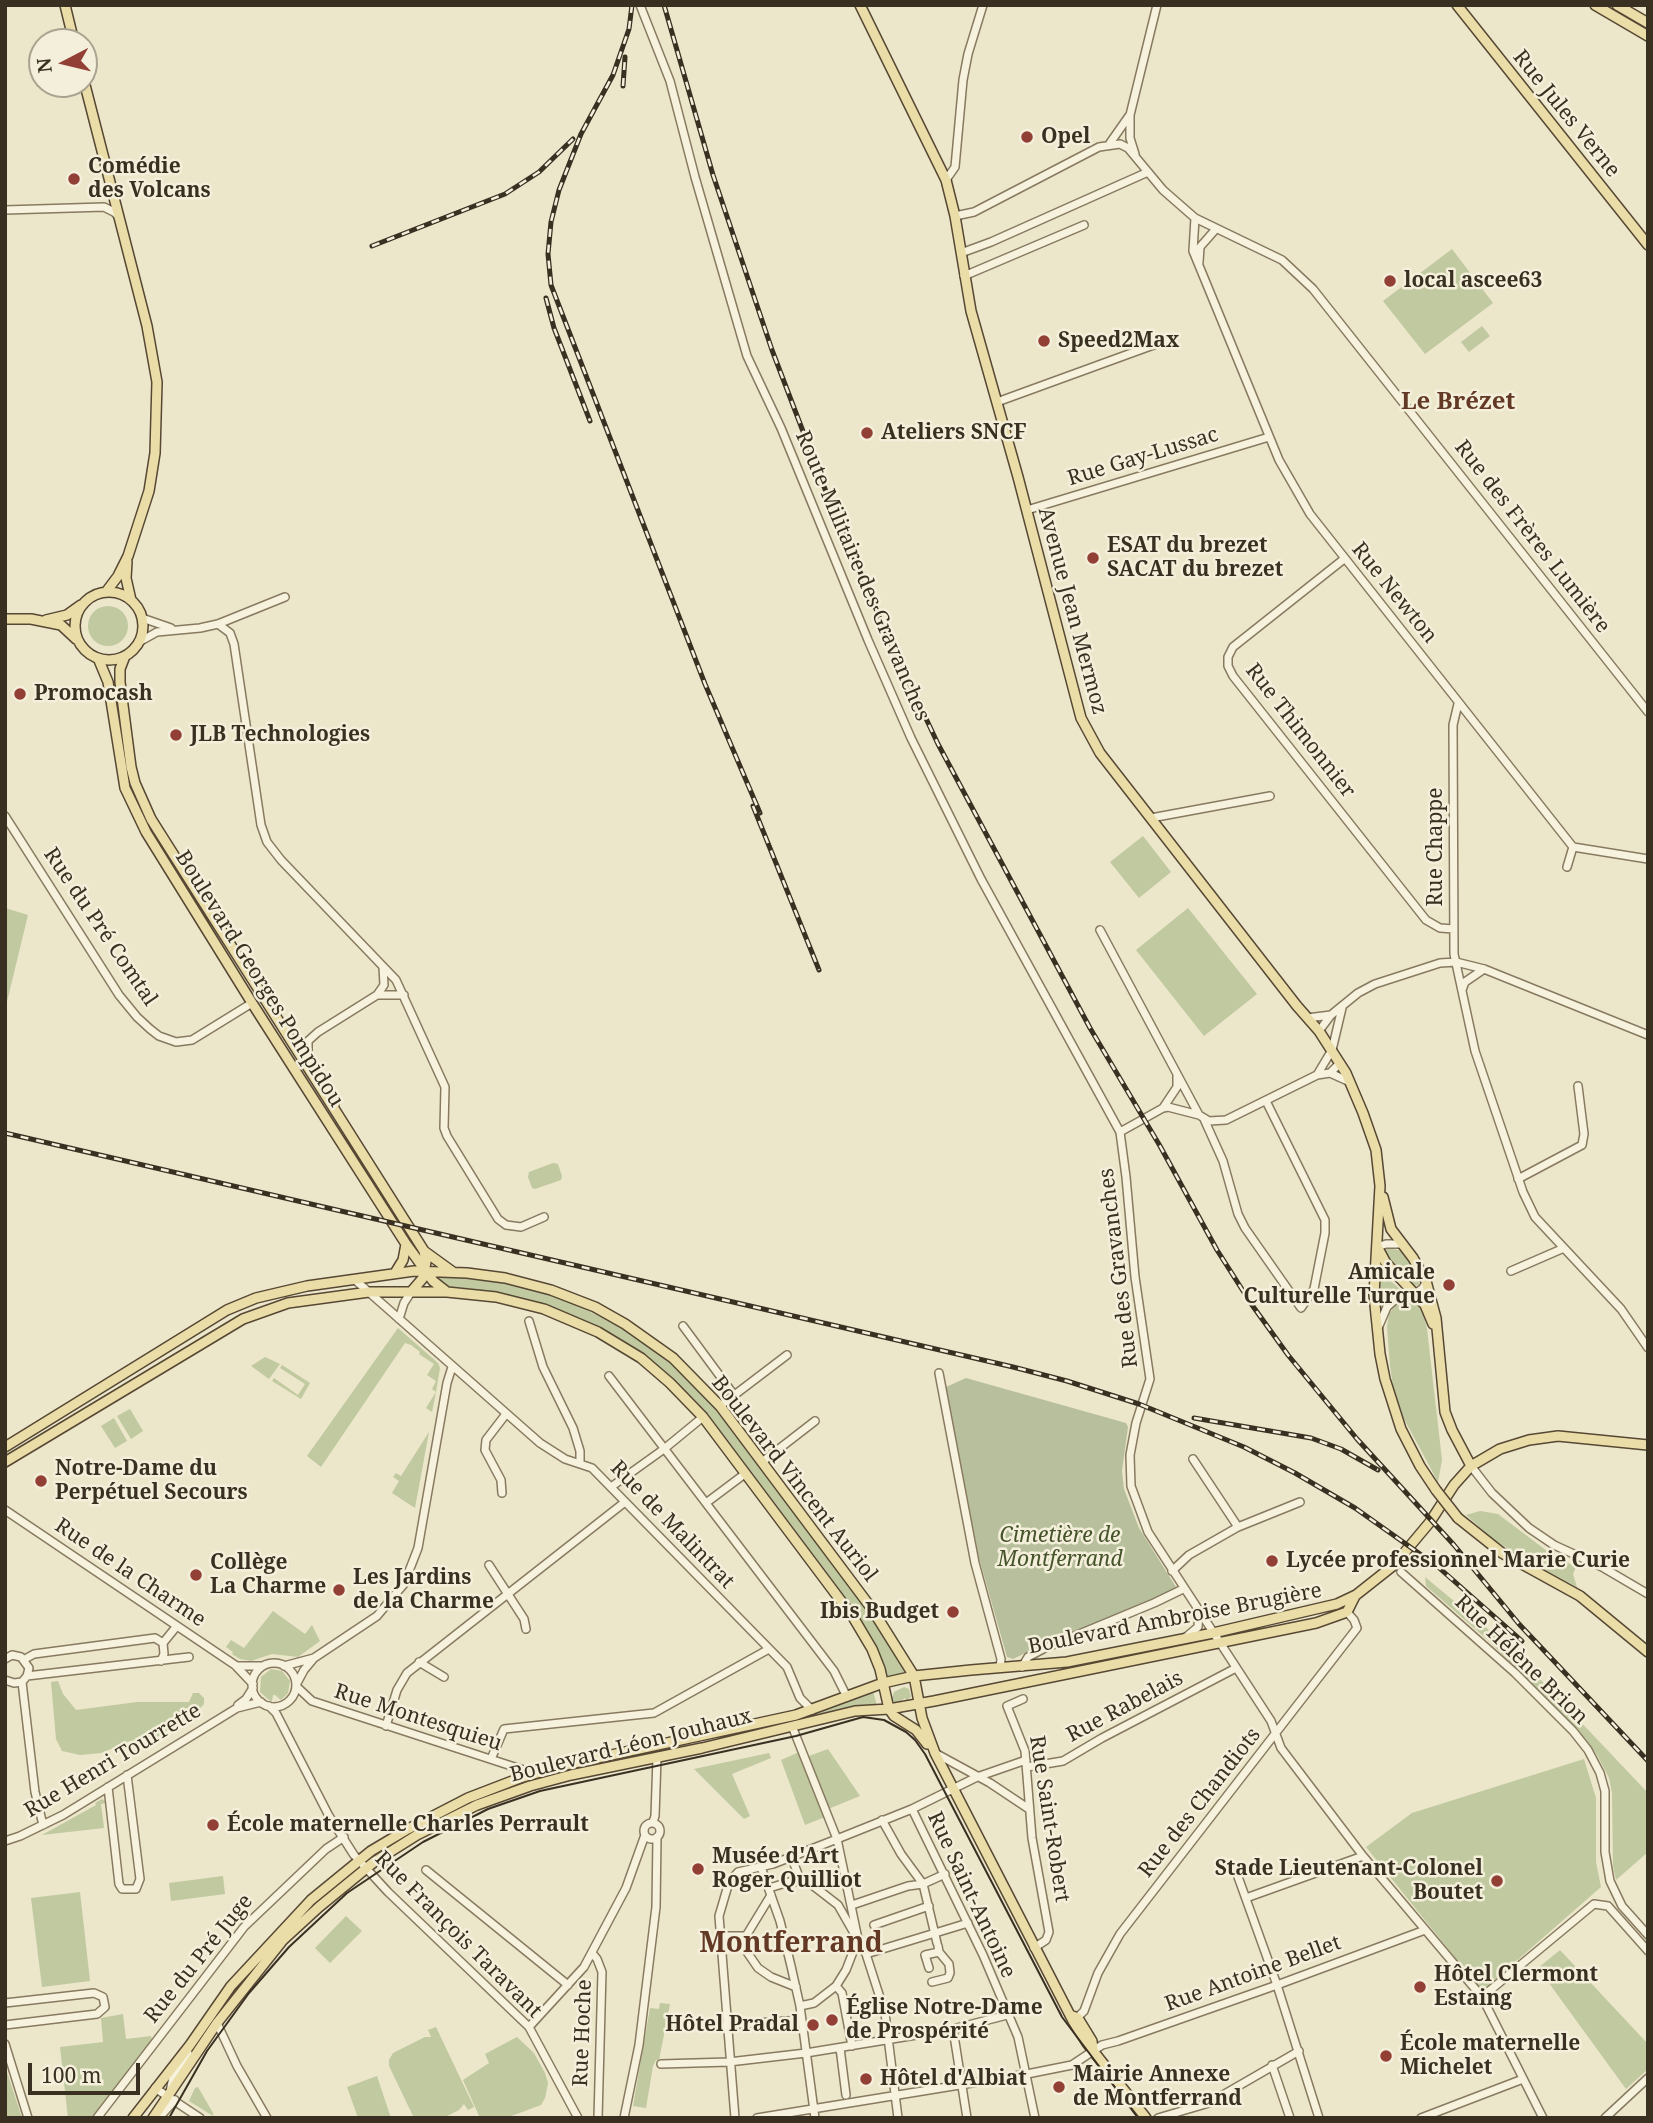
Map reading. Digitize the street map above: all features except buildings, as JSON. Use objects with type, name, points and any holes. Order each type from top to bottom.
[{"type":"main road","points":[[65,5],[71,28]]},
{"type":"main road","name":"Avenue Jean Mermoz","points":[[860,5],[946,180],[971,311],[1027,510],[1081,718],[1100,753],[1332,1050],[1350,1082],[1376,1150],[1380,1186],[1374,1295],[1377,1332],[1385,1379],[1401,1429],[1420,1466],[1458,1518],[1502,1553],[1580,1596],[1625,1632]]},
{"type":"main road","name":"Rue Jules Verne","points":[[1457,5],[1648,245]]},
{"type":"main road","points":[[1594,5],[1648,36]]},
{"type":"main road","points":[[1617,5],[1648,23]]},
{"type":"main road","points":[[88,98],[147,327],[157,382],[155,453],[149,491],[128,556],[106,592]]},
{"type":"main road","points":[[5,619],[61,625],[90,655],[107,660],[125,656],[139,642],[142,634],[142,618],[131,600],[126,578],[128,556]]},
{"type":"main road","points":[[41,621],[66,615],[89,598],[106,592],[131,600]]},
{"type":"main road","points":[[79,643],[75,623],[83,604]]},
{"type":"main road","name":"Boulevard Georges Pompidou","points":[[125,656],[120,669],[120,682],[131,767],[151,819],[424,1251],[453,1272]]},
{"type":"main road","name":"Boulevard Georges Pompidou","points":[[98,658],[108,682],[121,771],[131,804],[146,832],[406,1244],[425,1271],[447,1292]]},
{"type":"main road","points":[[1380,1186],[1390,1225],[1426,1281],[1433,1302],[1446,1412],[1444,1422],[1462,1458],[1471,1466],[1500,1449],[1544,1437],[1567,1435],[1648,1444]]},
{"type":"main road","points":[[395,1273],[403,1260],[406,1244]]},
{"type":"main road","points":[[1377,1247],[1386,1262],[1425,1305],[1436,1331]]},
{"type":"main road","points":[[411,1292],[423,1278],[424,1251]]},
{"type":"main road","name":"Boulevard Vincent Auriol","points":[[5,1447],[226,1310],[256,1298],[353,1278],[425,1271],[518,1281],[551,1290],[595,1307],[651,1341],[688,1372],[720,1406],[872,1609],[914,1676],[923,1703]]},
{"type":"main road","name":"Boulevard Vincent Auriol","points":[[5,1462],[243,1319],[306,1299],[369,1292],[447,1292],[512,1300],[580,1323],[641,1358],[704,1417],[853,1617],[872,1649],[878,1685]]},
{"type":"main road","name":"Boulevard Ambroise Brugière","points":[[878,1685],[914,1676],[1067,1662],[1324,1608],[1356,1595],[1401,1559],[1454,1485],[1471,1466]]},
{"type":"main road","name":"Boulevard Ambroise Brugière","points":[[923,1703],[1316,1623],[1347,1612],[1356,1595]]},
{"type":"main road","points":[[1625,1632],[1646,1641]]},
{"type":"main road","points":[[1625,1632],[1648,1652]]},
{"type":"main road","points":[[878,1685],[894,1716],[916,1730],[935,1753]]},
{"type":"main road","name":"Boulevard Léon Jouhaux","points":[[133,2118],[190,2045],[231,1986],[253,1961],[311,1900],[358,1861],[390,1839],[446,1808],[534,1774],[796,1715],[878,1685]]},
{"type":"main road","points":[[923,1703],[935,1753],[949,1791],[1071,2016],[1093,2050],[1146,2118]]},
{"type":"main road","name":"Boulevard Léon Jouhaux","points":[[156,2118],[172,2098],[217,2023],[283,1940],[366,1868],[441,1822],[502,1796],[571,1775],[657,1758],[855,1711],[923,1703]]},
{"type":"main road","points":[[644,1748],[654,1753],[657,1758],[673,1743]]},
{"type":"street","name":"Route Militaire des Gravanches","points":[[640,5],[670,81],[747,356],[781,428],[868,640],[912,738],[981,879],[1120,1132]]},
{"type":"street","points":[[946,180],[955,167],[963,80],[968,54],[984,5]]},
{"type":"street","points":[[1135,155],[1130,138],[1130,115],[1157,5]]},
{"type":"street","points":[[955,216],[974,212],[1099,146],[1110,143],[1130,115]]},
{"type":"street","name":"Rue des Frères Lumière","points":[[1110,143],[1120,144],[1135,155],[1163,190],[1195,218],[1215,230],[1282,260],[1314,289],[1648,712]]},
{"type":"street","points":[[961,253],[1148,172]]},
{"type":"street","points":[[104,207],[112,191]]},
{"type":"street","points":[[5,210],[104,207],[119,217]]},
{"type":"street","name":"Rue Newton","points":[[1195,218],[1192,246],[1269,437],[1293,487],[1344,559],[1573,847]]},
{"type":"street","points":[[964,276],[1084,225]]},
{"type":"street","points":[[1200,266],[1200,247],[1215,230]]},
{"type":"street","points":[[997,402],[1170,339]]},
{"type":"street","name":"Rue Gay-Lussac","points":[[1027,510],[1269,437]]},
{"type":"street","name":"Rue Thimonnier","points":[[1344,559],[1233,648],[1228,657],[1228,666],[1233,676],[1426,920],[1440,928],[1454,929]]},
{"type":"street","points":[[139,642],[157,632],[218,624],[285,597]]},
{"type":"street","points":[[142,618],[175,629]]},
{"type":"street","points":[[218,624],[230,633],[234,644],[261,825],[267,842],[281,860],[396,979],[445,1087],[444,1128],[447,1136],[497,1217],[506,1225],[521,1227],[544,1217]]},
{"type":"street","name":"Rue Chappe","points":[[1458,704],[1453,725],[1454,929],[1456,962],[1475,1051],[1518,1179],[1535,1217],[1621,1309],[1648,1348]]},
{"type":"street","points":[[1151,818],[1270,796]]},
{"type":"street","name":"Rue du Pré Comtal","points":[[5,816],[119,995],[159,1036],[176,1042],[192,1040],[252,1003]]},
{"type":"street","points":[[1567,867],[1573,847],[1648,859]]},
{"type":"street","points":[[1100,930],[1223,1161],[1238,1214],[1245,1228],[1301,1308],[1314,1289],[1325,1220],[1266,1101]]},
{"type":"street","points":[[1319,1031],[1331,1014],[1358,993],[1375,984],[1440,963],[1456,962],[1484,969],[1648,1035]]},
{"type":"street","points":[[338,1116],[330,1093],[308,1057],[308,1041],[377,995],[383,985],[383,965]]},
{"type":"street","points":[[1462,990],[1465,982],[1484,969]]},
{"type":"street","points":[[377,995],[404,995]]},
{"type":"street","points":[[1317,1075],[1332,1050],[1342,1007]]},
{"type":"street","points":[[1307,1018],[1331,1014]]},
{"type":"street","points":[[1330,1073],[1340,1063]]},
{"type":"street","points":[[1160,1110],[1177,1087],[1176,1072]]},
{"type":"street","points":[[1120,1132],[1160,1110],[1172,1107],[1209,1121],[1226,1120],[1317,1075],[1330,1073],[1350,1082]]},
{"type":"street","points":[[1518,1179],[1582,1144],[1584,1134],[1578,1086]]},
{"type":"street","name":"Rue des Gravanches","points":[[1120,1132],[1135,1277],[1150,1379],[1136,1423],[1130,1455],[1129,1479],[1142,1519],[1172,1571],[1271,1721],[1281,1748],[1363,1856],[1482,1997],[1543,2118]]},
{"type":"street","points":[[1377,1247],[1402,1244]]},
{"type":"street","points":[[1511,1271],[1564,1248]]},
{"type":"street","points":[[369,1292],[370,1283],[377,1275]]},
{"type":"street","name":"Rue de Malintrat","points":[[353,1278],[540,1443],[565,1459],[592,1468],[787,1667],[800,1698],[813,1710]]},
{"type":"street","points":[[1377,1332],[1387,1307],[1396,1299],[1415,1294],[1423,1288],[1426,1281]]},
{"type":"street","points":[[399,1319],[411,1292]]},
{"type":"street","points":[[529,1321],[543,1367],[573,1428],[580,1451],[580,1462]]},
{"type":"street","points":[[683,1326],[734,1395]]},
{"type":"street","points":[[720,1406],[787,1355]]},
{"type":"street","points":[[237,1708],[265,1704],[277,1707],[285,1704],[292,1698],[304,1670],[314,1658],[377,1616],[404,1584],[418,1548],[452,1367]]},
{"type":"street","points":[[939,1373],[975,1563],[1001,1659],[1000,1668]]},
{"type":"street","points":[[609,1376],[834,1671],[847,1698]]},
{"type":"street","points":[[502,1493],[501,1480],[485,1450],[486,1440],[506,1414]]},
{"type":"street","points":[[611,1488],[704,1417]]},
{"type":"street","points":[[761,1462],[815,1421]]},
{"type":"street","points":[[1194,1459],[1238,1527]]},
{"type":"street","points":[[1471,1466],[1492,1493],[1529,1528],[1554,1545],[1602,1567],[1646,1594]]},
{"type":"street","points":[[706,1503],[742,1476]]},
{"type":"street","points":[[386,1726],[397,1690],[407,1673],[625,1502]]},
{"type":"street","points":[[1172,1571],[1189,1555],[1238,1527],[1300,1503]]},
{"type":"street","name":"Rue de la Charme","points":[[5,1510],[235,1665],[253,1686]]},
{"type":"street","points":[[489,1565],[524,1619],[526,1629]]},
{"type":"street","name":"Rue Hélène Brion","points":[[1401,1572],[1515,1674],[1573,1731],[1588,1750],[1600,1773],[1605,1791],[1607,1871],[1615,1895],[1622,1906],[1648,1935]]},
{"type":"street","points":[[1022,1667],[1028,1657],[1042,1648],[1184,1589]]},
{"type":"street","points":[[1183,1639],[1198,1627],[1200,1619],[1197,1609]]},
{"type":"street","name":"Rue des Chandiots","points":[[1071,2016],[1084,2011],[1098,1973],[1120,1934],[1357,1628],[1347,1612]]},
{"type":"street","points":[[161,1661],[164,1654],[163,1643],[176,1627]]},
{"type":"street","points":[[5,1659],[12,1655],[25,1659],[34,1654],[155,1638],[163,1643]]},
{"type":"street","points":[[491,1759],[504,1729],[654,1713],[769,1649]]},
{"type":"street","points":[[5,1680],[14,1683],[24,1679],[189,1657]]},
{"type":"street","points":[[284,1666],[314,1658]]},
{"type":"street","points":[[25,1659],[29,1668],[24,1679],[35,1792],[43,1825]]},
{"type":"street","points":[[419,1662],[444,1677]]},
{"type":"street","points":[[237,1708],[253,1686],[257,1671],[272,1663],[284,1666],[293,1674],[296,1686]]},
{"type":"street","points":[[235,1665],[264,1666]]},
{"type":"street","name":"Rue Rabelais","points":[[720,1936],[719,1912],[729,1882],[738,1872],[761,1867],[837,1839],[912,1809],[977,1777],[1027,1764],[1063,1761],[1236,1668]]},
{"type":"street","points":[[253,1686],[265,1704]]},
{"type":"street","name":"Rue Montesquieu","points":[[296,1686],[312,1701],[534,1774]]},
{"type":"street","points":[[796,1715],[800,1698]]},
{"type":"street","name":"Rue Saint-Robert","points":[[1023,1699],[1007,1706],[1019,1732],[1027,1764],[1029,1809],[1049,1937],[1034,1948]]},
{"type":"street","name":"Rue François Taravant","points":[[265,1704],[276,1713],[330,1816],[358,1861],[528,2027],[578,2118]]},
{"type":"street","name":"Rue Henri Tourrette","points":[[5,1841],[43,1825],[237,1708]]},
{"type":"street","points":[[792,1726],[837,1839],[858,1939],[846,1970],[836,1986],[814,2003],[800,2006]]},
{"type":"street","points":[[935,1753],[1029,1809]]},
{"type":"street","points":[[528,2027],[584,1967],[626,1888],[645,1835],[645,1826],[653,1822],[655,1816],[657,1758]]},
{"type":"street","points":[[108,1787],[119,1884],[122,1889],[136,1888],[140,1879],[128,1775]]},
{"type":"street","name":"Rue Saint-Antoine","points":[[912,1809],[968,1923],[1018,2036],[1035,2118]]},
{"type":"street","points":[[882,1820],[907,1863],[923,1884],[938,1947],[949,1964],[948,1978],[932,1982]]},
{"type":"street","points":[[624,2118],[639,2045],[656,1907],[657,1837],[660,1829],[653,1822]]},
{"type":"street","points":[[645,1835],[649,1838],[657,1837]]},
{"type":"street","name":"Rue du Pré Juge","points":[[97,2118],[243,1928],[320,1855],[344,1837]]},
{"type":"street","points":[[791,1856],[801,1882]]},
{"type":"street","points":[[1245,1898],[1363,1856]]},
{"type":"street","points":[[761,1867],[780,1922],[796,1987],[816,2118]]},
{"type":"street","points":[[426,1870],[568,1985]]},
{"type":"street","points":[[852,1905],[908,1886],[923,1884],[945,1874]]},
{"type":"street","points":[[1237,1874],[1277,1985],[1319,2118]]},
{"type":"street","points":[[796,1987],[771,1977],[758,1968],[747,1952],[746,1936],[770,1891],[807,1881],[838,1905],[866,1954],[890,2040],[898,2118]]},
{"type":"street","points":[[1482,1997],[1590,1905],[1598,1903],[1608,1906],[1648,1951]]},
{"type":"street","points":[[874,1925],[929,1906]]},
{"type":"street","points":[[866,1954],[968,1923]]},
{"type":"street","name":"Rue Antoine Bellet","points":[[1027,2074],[1072,2065],[1102,2045],[1277,1985],[1425,1930]]},
{"type":"street","points":[[735,2118],[720,1936],[746,1936]]},
{"type":"street","points":[[929,1968],[925,1955],[938,1947]]},
{"type":"street","name":"Rue Hoche","points":[[592,1953],[603,1972],[598,2118]]},
{"type":"street","points":[[836,1986],[842,1993],[852,2046]]},
{"type":"street","points":[[5,2004],[94,1993],[103,1997],[105,2007],[97,2014],[5,2025]]},
{"type":"street","points":[[661,2064],[729,2062],[806,2053],[953,2029],[1007,2015]]},
{"type":"street","points":[[726,2025],[802,2020]]},
{"type":"street","points":[[217,2023],[237,2066],[267,2118]]},
{"type":"street","points":[[953,2029],[968,2118]]},
{"type":"street","points":[[5,2044],[28,2118]]},
{"type":"street","name":"Boulevard Léon Jouhaux","points":[[172,2098],[173,2077],[190,2045]]},
{"type":"street","points":[[840,2048],[846,2095]]},
{"type":"street","points":[[1158,2118],[1209,2103],[1298,2050]]},
{"type":"street","points":[[1272,2065],[1290,2118]]},
{"type":"street","points":[[757,2118],[1027,2074]]},
{"type":"street","points":[[1605,2118],[1648,2078]]},
{"type":"street","points":[[1421,2118],[1523,2079]]},
{"type":"street","points":[[155,2088],[200,2118]]},
{"type":"green space","points":[[1452,249],[1493,303],[1425,354],[1383,301]]},
{"type":"green space","points":[[1482,326],[1490,336],[1469,352],[1461,342]]},
{"type":"green space","points":[[108,606],[116,607],[122,612],[127,618],[127,634],[122,640],[116,645],[108,646],[100,645],[94,640],[89,634],[88,626],[89,618],[94,612],[100,607]]},
{"type":"green space","points":[[1143,836],[1171,872],[1139,898],[1110,862]]},
{"type":"green space","points":[[5,908],[28,915],[5,1010]]},
{"type":"green space","points":[[1188,908],[1257,994],[1204,1036],[1136,950]]},
{"type":"green space","points":[[553,1163],[558,1164],[561,1180],[532,1188],[529,1172]]},
{"type":"green space","points":[[1389,1248],[1402,1251],[1419,1277],[1419,1285],[1412,1286],[1388,1260],[1383,1251]]},
{"type":"green space","points":[[1381,1263],[1391,1281],[1403,1292],[1390,1298],[1380,1310]]},
{"type":"green space","points":[[440,1275],[522,1286],[568,1301],[623,1328],[665,1357],[721,1413],[865,1607],[904,1669],[904,1674],[886,1679],[877,1650],[844,1597],[709,1418],[675,1381],[625,1342],[579,1318],[520,1298],[449,1287],[438,1280]]},
{"type":"green space","points":[[1409,1301],[1423,1312],[1427,1329],[1442,1460],[1438,1482],[1403,1417],[1393,1386],[1387,1327],[1389,1314],[1395,1306]]},
{"type":"green space","points":[[398,1328],[438,1363],[440,1368],[436,1392],[432,1389],[436,1381],[427,1375],[434,1364],[405,1343],[321,1467],[307,1456]]},
{"type":"green space","points":[[265,1357],[280,1364],[269,1379],[251,1366]]},
{"type":"green space","points":[[282,1365],[310,1383],[301,1399],[272,1381],[274,1378],[298,1395],[305,1384],[280,1368]]},
{"type":"green space","name":"Cimetière de Montferrand","points":[[966,1378],[1126,1423],[1128,1427],[1122,1471],[1124,1489],[1139,1528],[1176,1587],[1154,1600],[1013,1659],[1007,1657],[979,1558],[946,1387]]},
{"type":"green space","points":[[436,1392],[432,1412],[426,1408]]},
{"type":"green space","points":[[130,1409],[143,1431],[131,1439],[117,1416]]},
{"type":"green space","points":[[114,1418],[127,1441],[115,1448],[101,1426]]},
{"type":"green space","points":[[429,1432],[415,1508],[392,1493],[399,1481],[393,1477],[396,1473],[401,1476]]},
{"type":"green space","points":[[1480,1511],[1498,1514],[1551,1554],[1576,1567],[1573,1574],[1577,1587],[1517,1555],[1466,1515]]},
{"type":"green space","points":[[1425,1577],[1501,1640],[1648,1793],[1648,1852],[1616,1880],[1613,1866],[1612,1793],[1609,1778],[1597,1755],[1586,1740],[1490,1642],[1426,1586]]},
{"type":"green space","points":[[273,1611],[305,1634],[312,1625],[320,1641],[298,1657],[272,1654],[251,1661],[232,1654],[226,1647],[231,1640],[244,1648]]},
{"type":"green space","points":[[271,1669],[282,1671],[290,1681],[288,1693],[281,1700],[273,1695],[272,1701],[269,1700],[260,1692],[261,1677]]},
{"type":"green space","points":[[58,1681],[63,1694],[76,1710],[137,1702],[189,1702],[193,1693],[199,1693],[204,1698],[204,1704],[194,1715],[158,1736],[135,1744],[130,1741],[101,1753],[80,1755],[62,1751],[56,1739],[51,1682]]},
{"type":"green space","points":[[904,1687],[909,1689],[911,1697],[906,1701],[905,1698],[898,1703],[894,1702],[894,1692]]},
{"type":"green space","points":[[873,1691],[877,1706],[843,1709],[788,1724],[788,1721]]},
{"type":"green space","points":[[828,1749],[860,1796],[828,1809],[809,1756]]},
{"type":"green space","points":[[799,1752],[825,1817],[805,1825],[781,1760]]},
{"type":"green space","points":[[769,1753],[771,1758],[732,1774],[750,1816],[744,1819],[694,1769]]},
{"type":"green space","name":"Stade Lieutenant-Colonel Boutet","points":[[1584,1759],[1596,1798],[1596,1862],[1601,1887],[1482,1991],[1366,1847],[1412,1813]]},
{"type":"green space","points":[[102,1799],[107,1803],[101,1804],[104,1828],[42,1835],[96,1805],[95,1803]]},
{"type":"green space","points":[[223,1876],[225,1894],[171,1901],[169,1883]]},
{"type":"green space","points":[[80,1892],[90,1981],[42,1987],[31,1898]]},
{"type":"green space","points":[[346,1916],[362,1931],[330,1963],[315,1948]]},
{"type":"green space","points":[[1560,1950],[1648,2044],[1648,2069],[1626,2089],[1538,1968]]},
{"type":"green space","points":[[660,2003],[670,2004],[659,2060],[656,2060],[653,2066],[646,2108],[633,2106],[650,2008],[659,2009]]},
{"type":"green space","points":[[123,2014],[126,2039],[151,2036],[153,2044],[97,2118],[68,2118],[60,2047],[103,2042],[101,2018]]},
{"type":"green space","points":[[436,2027],[474,2107],[468,2110],[464,2104],[459,2110],[443,2118],[414,2118],[389,2066],[389,2060],[393,2053],[425,2037],[431,2037],[428,2030]]},
{"type":"green space","points":[[517,2037],[534,2053],[545,2073],[548,2083],[545,2098],[541,2105],[506,2118],[480,2118],[463,2080],[489,2063],[485,2054]]},
{"type":"green space","points":[[5,2066],[22,2118],[5,2118]]},
{"type":"green space","points":[[377,2076],[391,2118],[358,2118],[347,2087]]},
{"type":"green space","points":[[198,2087],[213,2113],[213,2116],[189,2101]]},
{"type":"tram line","points":[[169,2118],[207,2051],[249,1993],[289,1947],[347,1893],[423,1842],[488,1809],[540,1791],[796,1736],[863,1717],[884,1720],[906,1732],[925,1754],[1062,2017],[1138,2118]]},
{"type":"railway","points":[[632,5],[629,29],[613,75],[581,134],[559,190],[551,222],[548,254],[551,285],[705,684],[760,813]]},
{"type":"railway","points":[[664,5],[713,175],[772,350],[828,497],[891,644],[938,744],[1090,1028],[1160,1146],[1217,1250],[1288,1355],[1357,1439],[1454,1545],[1519,1624],[1648,1761]]},
{"type":"railway","points":[[623,86],[625,57]]},
{"type":"railway","points":[[372,246],[505,194],[539,172],[573,139]]},
{"type":"railway","points":[[546,298],[554,328],[590,421]]},
{"type":"railway","points":[[753,806],[819,970]]},
{"type":"railway","points":[[5,1133],[1013,1367],[1139,1404],[1244,1447],[1355,1508],[1437,1566],[1522,1641]]},
{"type":"railway","points":[[1194,1418],[1311,1438],[1341,1449],[1378,1470]]},
{"type":"place","name":"Opel","points":[[1027,137]]},
{"type":"place","name":"Comédie des Volcans","points":[[74,179]]},
{"type":"place","name":"local ascee63","points":[[1390,281]]},
{"type":"place","name":"Speed2Max","points":[[1044,341]]},
{"type":"place","name":"Ateliers SNCF","points":[[867,433]]},
{"type":"place","name":"ESAT du brezet SACAT du brezet","points":[[1093,558]]},
{"type":"place","name":"Promocash","points":[[20,694]]},
{"type":"place","name":"JLB Technologies","points":[[176,735]]},
{"type":"place","name":"Amicale Culturelle Turque","points":[[1449,1285]]},
{"type":"place","name":"Notre-Dame du Perpétuel Secours","points":[[41,1481]]},
{"type":"place","name":"Lycée professionnel Marie Curie","points":[[1272,1561]]},
{"type":"place","name":"Collège La Charme","points":[[196,1575]]},
{"type":"place","name":"Les Jardins de la Charme","points":[[339,1590]]},
{"type":"place","name":"Ibis Budget","points":[[953,1612]]},
{"type":"place","name":"École maternelle Charles Perrault","points":[[213,1825]]},
{"type":"place","name":"Musée d'Art Roger Quilliot","points":[[698,1869]]},
{"type":"place","name":"Stade Lieutenant-Colonel Boutet","points":[[1497,1881]]},
{"type":"place","name":"Hôtel Clermont Estaing","points":[[1420,1987]]},
{"type":"place","name":"Église Notre-Dame de Prospérité","points":[[832,2020]]},
{"type":"place","name":"Hôtel Pradal","points":[[813,2025]]},
{"type":"place","name":"École maternelle Michelet","points":[[1386,2056]]},
{"type":"place","name":"Hôtel d'Albiat","points":[[866,2079]]},
{"type":"place","name":"Mairie Annexe de Montferrand","points":[[1059,2087]]},
{"type":"district","name":"Le Brézet","points":[[1458,402]]},
{"type":"district","name":"Montferrand","points":[[791,1944]]}]
